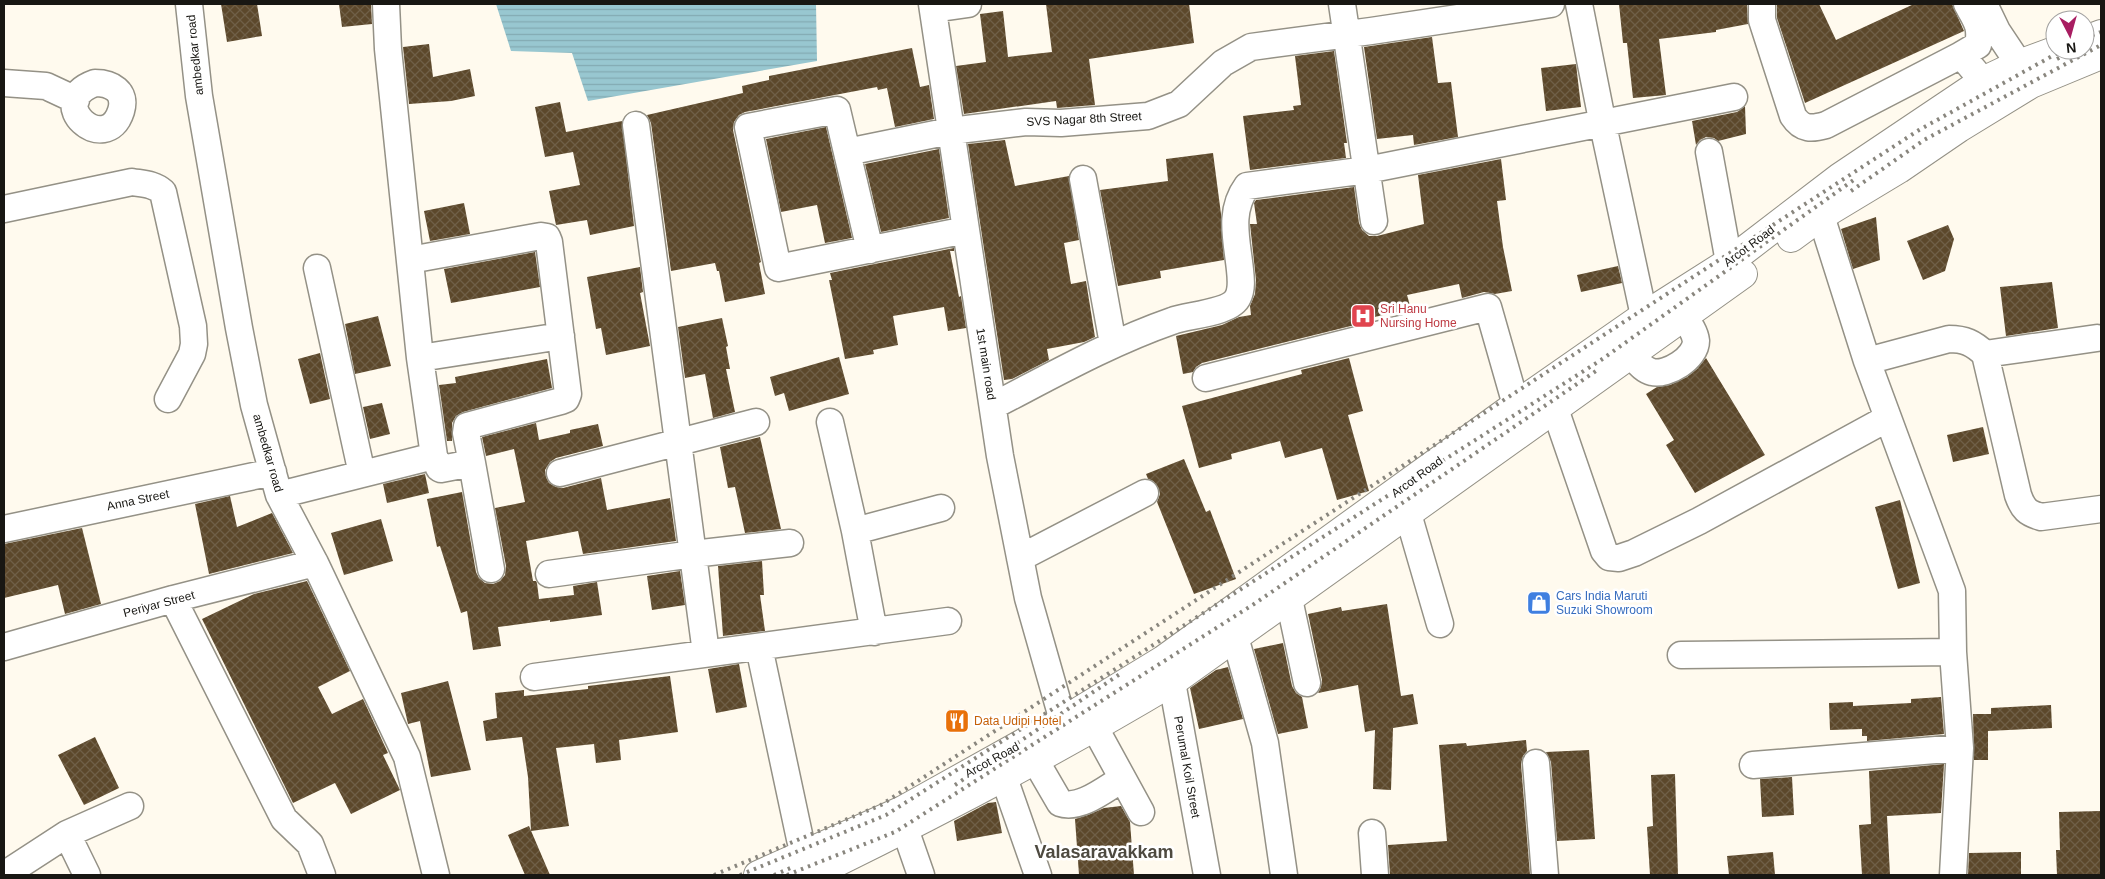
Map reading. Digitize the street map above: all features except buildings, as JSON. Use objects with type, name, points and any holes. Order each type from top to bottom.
[{"type":"main road","name":"Arcot Road","points":[[1243,622],[1384,501],[1516,406],[1651,326],[1729,262],[1840,177],[1979,84],[2018,64],[2045,54]]},
{"type":"main road","name":"Arcot Road","points":[[758,875],[808,869],[906,829],[1095,728],[1168,671],[1243,622],[1289,599],[1631,355],[1651,326],[1684,317],[1821,216],[1899,169],[2030,84],[2101,55]]},
{"type":"main road","points":[[1979,84],[1993,107]]},
{"type":"main road","name":"Arcot Road","points":[[808,869],[903,810],[1063,721],[1168,671]]},
{"type":"street","name":"ambedkar road","points":[[190,4],[199,96],[239,328],[254,405],[276,483],[407,757],[436,875]]},
{"type":"street","points":[[386,4],[388,49],[420,358],[434,456],[441,469],[472,463]]},
{"type":"street","points":[[932,6],[968,4]]},
{"type":"street","points":[[1342,4],[1374,221]]},
{"type":"street","name":"SVS Nagar 8th Street","points":[[848,152],[950,131],[1026,122],[1061,123],[1148,116],[1179,104],[1223,64],[1251,47],[1346,35],[1551,4]]},
{"type":"street","points":[[1580,4],[1603,124],[1651,326]]},
{"type":"street","points":[[1762,4],[1762,20],[1794,116],[1797,122],[1812,129],[1826,125],[1978,45],[1980,27],[1967,4]]},
{"type":"street","points":[[1984,4],[1997,31],[2018,64]]},
{"type":"street","name":"1st main road","points":[[932,6],[992,406],[1028,598],[1063,721]]},
{"type":"street","points":[[1961,55],[1979,84]]},
{"type":"street","points":[[4,82],[46,86],[76,100]]},
{"type":"street","points":[[992,406],[1113,344],[1174,320],[1228,307],[1238,298],[1241,283],[1235,212],[1240,196],[1247,186],[1367,170],[1734,97]]},
{"type":"street","points":[[870,250],[837,110],[748,127],[778,268],[870,250],[966,230]]},
{"type":"street","points":[[636,125],[680,443],[706,653]]},
{"type":"street","points":[[1708,152],[1729,262]]},
{"type":"street","points":[[1083,179],[1113,344]]},
{"type":"street","points":[[4,209],[132,182],[147,184],[163,192],[193,326],[194,344],[192,354],[168,399]]},
{"type":"street","points":[[1821,216],[1867,361],[1952,591],[1953,652],[1960,748],[1953,875]]},
{"type":"street","points":[[410,260],[541,236],[547,238],[550,242],[568,394],[566,399],[468,426],[466,433],[491,569]]},
{"type":"street","points":[[317,268],[362,474]]},
{"type":"street","points":[[1206,378],[1488,306],[1516,406]]},
{"type":"street","points":[[1631,355],[1640,365],[1652,372],[1667,372],[1691,354],[1696,342],[1692,328],[1684,317]]},
{"type":"street","points":[[420,358],[561,336]]},
{"type":"street","points":[[1985,354],[2097,338]]},
{"type":"street","points":[[1867,361],[1949,339],[1962,339],[1974,343],[1985,354],[2018,495],[2023,509],[2041,517],[2101,509]]},
{"type":"street","points":[[1555,409],[1604,551],[1609,556],[1619,558],[1634,553],[1699,521],[1888,418]]},
{"type":"street","points":[[560,473],[756,422]]},
{"type":"street","points":[[830,422],[855,531],[874,632]]},
{"type":"street","name":"Anna Street","points":[[4,529],[276,483],[362,474],[434,456]]},
{"type":"street","points":[[1020,558],[1145,493]]},
{"type":"street","points":[[855,531],[941,508]]},
{"type":"street","points":[[1408,514],[1440,624]]},
{"type":"street","points":[[549,574],[790,543]]},
{"type":"street","name":"Periyar Street","points":[[4,647],[315,563]]},
{"type":"street","points":[[1289,599],[1307,682]]},
{"type":"street","points":[[173,600],[284,819],[310,844],[322,875]]},
{"type":"street","points":[[534,677],[948,621]]},
{"type":"street","points":[[1243,622],[1265,744],[1284,875]]},
{"type":"street","points":[[759,647],[808,869]]},
{"type":"street","points":[[1681,655],[1953,652]]},
{"type":"street","name":"Perumal Koil Street","points":[[1168,671],[1207,875]]},
{"type":"street","points":[[1095,728],[1141,812]]},
{"type":"street","points":[[1753,765],[1960,748]]},
{"type":"street","points":[[1035,760],[1060,803],[1067,806],[1083,801],[1122,779]]},
{"type":"street","points":[[1536,763],[1545,875]]},
{"type":"street","points":[[1004,778],[1038,875]]},
{"type":"street","points":[[4,875],[67,834],[130,806]]},
{"type":"street","points":[[906,829],[921,875]]},
{"type":"street","points":[[1372,832],[1375,875]]},
{"type":"street","points":[[67,834],[87,875]]},
{"type":"water","points":[[496,4],[816,4],[817,61],[588,101],[572,53],[511,51]]},
{"type":"railway","points":[[2095,34],[2101,32]]},
{"type":"railway","points":[[1851,191],[1924,140],[2101,45]]},
{"type":"railway","points":[[714,875],[881,805],[1919,130],[2045,60]]},
{"type":"railway","points":[[740,875],[886,815],[1601,360],[1855,179]]},
{"type":"railway","points":[[787,875],[895,832],[1254,604],[1596,371]]},
{"type":"railway","points":[[955,785],[1123,672]]},
{"type":"railway","points":[[774,875],[793,867]]},
{"type":"place","name":"Sri Hanu Nursing Home","points":[[1363,316]]},
{"type":"place","name":"Cars India Maruti Suzuki Showroom","points":[[1539,603]]},
{"type":"place","name":"Data Udipi Hotel","points":[[957,721]]},
{"type":"district","name":"Valasaravakkam","points":[[1104,852]]}]
